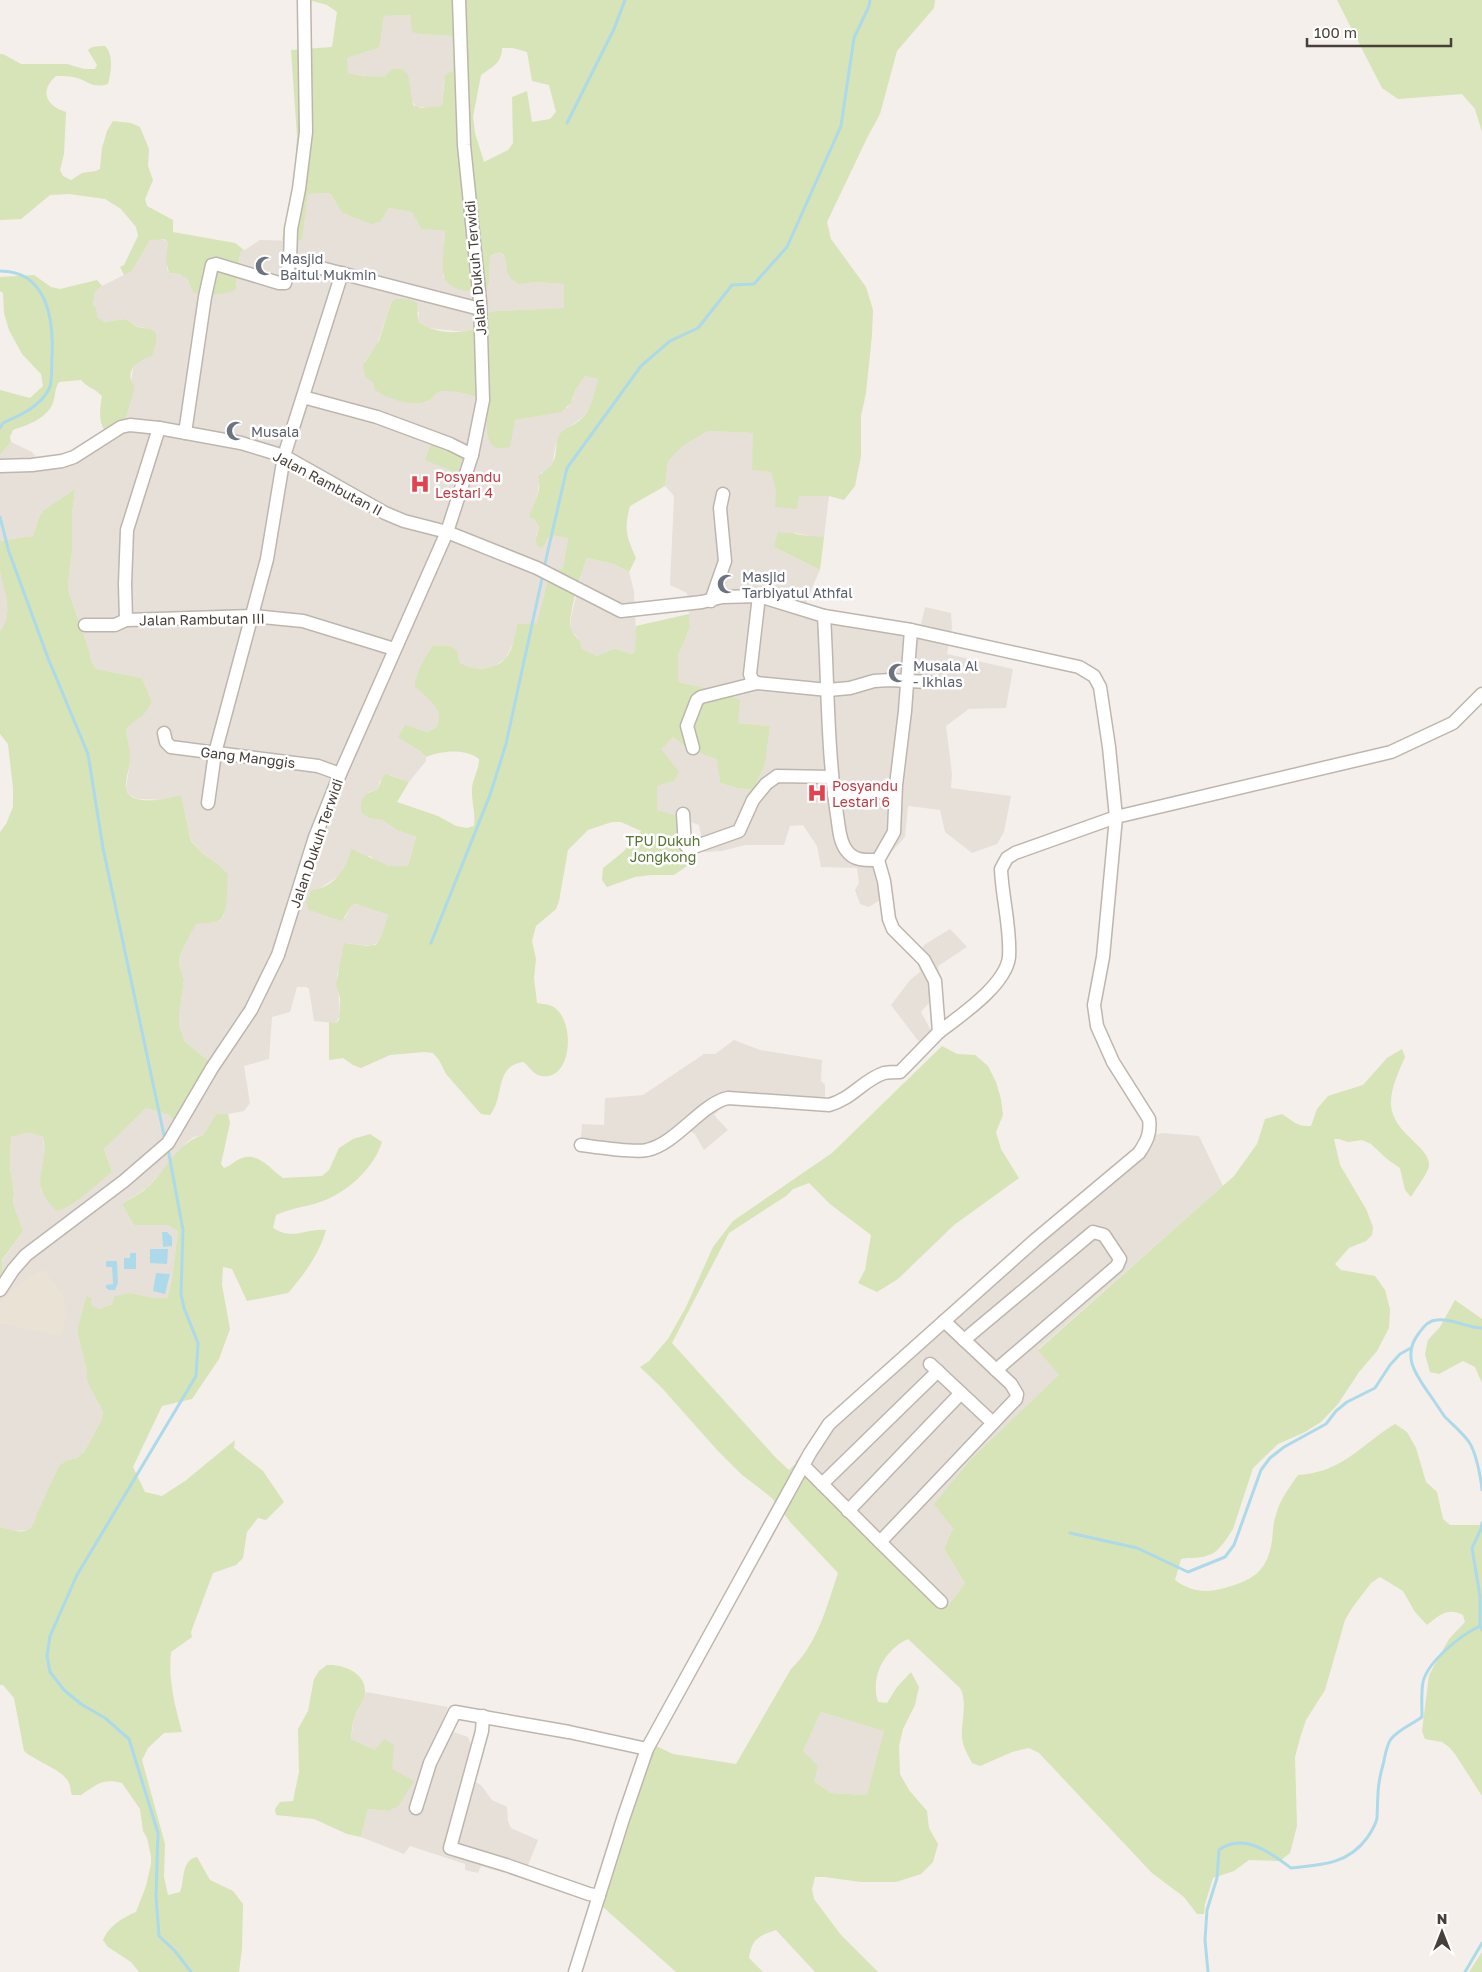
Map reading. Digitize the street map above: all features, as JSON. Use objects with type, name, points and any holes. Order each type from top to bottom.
[{"type":"street","points":[[185,433],[205,297],[212,265],[216,264],[282,283],[285,282],[290,260],[291,229],[299,189],[306,132],[304,0]]},
{"type":"street","name":"Jalan Dukuh Terwidi","points":[[0,1290],[26,1255],[124,1181],[165,1146],[212,1068],[251,1010],[278,955],[313,845],[340,774],[447,532],[472,454],[482,400],[480,308],[464,145],[458,0]]},
{"type":"street","points":[[290,260],[480,308]]},
{"type":"street","points":[[208,803],[215,753],[267,559],[284,456],[342,273]]},
{"type":"street","points":[[302,397],[377,416],[472,454]]},
{"type":"street","name":"Jalan Rambutan II","points":[[1,465],[32,465],[62,461],[74,457],[121,428],[130,425],[159,428],[241,444],[284,456],[385,513],[404,521],[447,532]]},
{"type":"street","points":[[126,620],[125,574],[127,530],[159,428]]},
{"type":"street","points":[[711,600],[725,561],[720,508],[723,494]]},
{"type":"street","points":[[447,532],[537,568],[622,611],[722,597],[759,596],[824,616],[911,630],[1079,667],[1094,676],[1100,687],[1109,747],[1116,817],[1103,957],[1094,1005],[1097,1026],[1112,1062],[1149,1119],[1150,1128],[1148,1139],[1139,1153],[1035,1240],[830,1424],[810,1453],[647,1749],[575,1972]]},
{"type":"street","points":[[757,683],[752,680],[750,674],[759,596]]},
{"type":"street","name":"Jalan Rambutan III","points":[[85,625],[115,625],[126,620],[253,616],[304,621],[394,649]]},
{"type":"street","points":[[824,616],[832,776],[840,832],[846,850],[851,856],[858,859],[878,860]]},
{"type":"street","points":[[911,630],[894,832],[878,860],[884,881],[889,919],[893,929],[924,960],[934,981],[939,1032]]},
{"type":"street","points":[[693,748],[687,726],[697,700],[701,697],[757,683],[828,690],[850,688],[874,681],[928,682]]},
{"type":"street","points":[[581,1145],[645,1151],[671,1138],[718,1102],[728,1098],[830,1105],[848,1098],[874,1078],[886,1072],[900,1072],[939,1032],[998,981],[1006,967],[1009,958],[1009,945],[1001,869],[1007,858],[1015,853],[1116,817],[1391,752],[1453,723],[1482,694]]},
{"type":"street","name":"Gang Manggis","points":[[164,733],[166,742],[171,747],[318,766],[340,774]]},
{"type":"street","points":[[683,814],[685,844],[687,848],[691,848],[739,832],[753,800],[766,784],[777,776],[832,776]]},
{"type":"street","points":[[834,795],[866,794],[873,791],[896,792]]},
{"type":"street","points":[[964,1340],[1093,1232],[1104,1236],[1120,1259],[1117,1266],[996,1370]]},
{"type":"street","points":[[880,1542],[1016,1399],[1017,1394],[1011,1384],[944,1322]]},
{"type":"street","points":[[822,1484],[934,1367],[993,1423]]},
{"type":"street","points":[[848,1511],[961,1393]]},
{"type":"street","points":[[804,1466],[941,1602]]},
{"type":"street","points":[[416,1808],[430,1763],[455,1712],[647,1749]]},
{"type":"street","points":[[482,1716],[482,1731],[450,1848],[599,1896]]},
{"type":"shaded area","points":[[410,15],[421,34],[452,36],[453,71],[444,80],[442,106],[431,108],[417,107],[388,74],[384,77],[374,77],[348,73],[346,58],[369,51],[380,44],[384,16]]},
{"type":"shaded area","points":[[330,193],[342,213],[346,215],[381,221],[389,208],[412,212],[421,229],[445,231],[443,277],[489,282],[490,256],[498,253],[505,257],[509,275],[523,283],[564,284],[564,308],[495,311],[475,316],[473,329],[465,332],[428,328],[418,321],[419,312],[395,299],[391,303],[377,345],[365,361],[375,386],[416,402],[426,402],[440,391],[455,391],[490,401],[487,419],[513,428],[515,420],[547,414],[568,407],[576,389],[585,376],[598,379],[592,404],[583,417],[572,425],[556,443],[553,461],[548,469],[541,473],[536,501],[532,509],[534,519],[539,527],[536,536],[544,546],[550,535],[568,538],[563,568],[537,623],[517,624],[514,641],[506,658],[493,667],[476,669],[463,666],[457,660],[457,655],[452,648],[444,645],[432,646],[416,678],[440,715],[437,727],[427,732],[418,729],[419,750],[426,757],[426,761],[409,782],[390,775],[380,781],[377,790],[369,792],[361,812],[368,818],[382,820],[397,830],[416,837],[408,866],[389,866],[377,862],[370,856],[349,858],[339,876],[317,890],[312,890],[312,911],[345,918],[352,905],[356,904],[388,915],[380,941],[372,946],[344,943],[341,965],[337,974],[340,1015],[336,1023],[314,1021],[309,989],[297,987],[290,1012],[272,1017],[269,1059],[244,1066],[250,1103],[244,1111],[228,1114],[217,1113],[203,1135],[194,1137],[186,1143],[148,1187],[122,1204],[134,1225],[167,1225],[178,1231],[172,1279],[167,1298],[153,1298],[131,1293],[100,1309],[92,1306],[86,1296],[77,1331],[87,1372],[87,1381],[103,1412],[101,1421],[84,1452],[77,1458],[68,1460],[36,1516],[35,1524],[29,1530],[11,1531],[0,1527],[0,1283],[3,1277],[2,1261],[23,1231],[13,1203],[14,1194],[10,1168],[11,1137],[19,1134],[36,1133],[43,1137],[45,1155],[41,1190],[56,1211],[112,1172],[104,1149],[146,1108],[169,1115],[177,1124],[210,1062],[185,1042],[179,1025],[184,980],[179,964],[180,955],[196,924],[221,920],[224,916],[228,874],[203,854],[191,840],[181,795],[168,800],[138,799],[129,795],[126,788],[130,763],[126,729],[152,702],[142,678],[96,669],[91,661],[90,653],[69,593],[68,584],[72,552],[72,515],[75,489],[44,510],[39,517],[33,536],[0,541],[0,455],[11,442],[32,452],[38,459],[69,455],[126,418],[133,368],[135,364],[147,357],[146,328],[138,327],[126,319],[103,322],[97,317],[93,305],[95,292],[102,286],[132,271],[150,240],[160,238],[168,242],[167,269],[169,273],[184,275],[193,293],[223,293],[237,285],[240,253],[260,240],[298,241],[308,194]]},
{"type":"shaded area","points":[[708,431],[754,433],[752,469],[771,472],[777,491],[799,496],[829,496],[824,537],[813,537],[796,533],[774,547],[820,570],[806,605],[890,621],[921,624],[925,607],[951,613],[952,628],[947,654],[1013,669],[1006,708],[969,709],[946,726],[952,774],[951,788],[1011,796],[1004,832],[997,844],[972,853],[945,832],[940,810],[908,806],[905,837],[885,859],[888,895],[869,907],[860,904],[855,890],[859,883],[857,868],[821,867],[817,846],[803,825],[790,826],[784,845],[745,845],[722,851],[704,852],[699,825],[657,810],[657,786],[674,781],[660,749],[673,737],[688,749],[718,759],[720,783],[753,790],[765,765],[770,726],[738,723],[710,689],[678,682],[678,656],[690,627],[687,593],[670,585],[674,496],[665,486],[668,461],[683,446]]},
{"type":"shaded area","points":[[587,558],[614,564],[629,572],[634,591],[636,631],[635,651],[632,654],[614,650],[597,656],[580,649],[580,641],[571,630],[571,617]]},
{"type":"shaded area","points":[[0,569],[5,588],[8,615],[5,625],[0,631]]},
{"type":"shaded area","points":[[950,929],[967,947],[938,966],[942,988],[921,1012],[934,1036],[922,1046],[891,1005],[911,979],[920,972],[917,960],[924,945]]},
{"type":"shaded area","points":[[734,1040],[760,1050],[822,1060],[821,1081],[825,1085],[825,1108],[729,1102],[714,1115],[728,1130],[704,1150],[695,1134],[690,1131],[663,1147],[580,1150],[582,1124],[604,1125],[605,1098],[643,1095],[704,1054],[715,1054]]},
{"type":"shaded area","points":[[1162,1133],[1199,1136],[1223,1186],[1038,1349],[1060,1375],[972,1458],[953,1528],[944,1549],[965,1583],[947,1607],[817,1487],[795,1462],[852,1396],[954,1303],[1134,1150],[1141,1139]]},
{"type":"shaded area","points":[[44,1270],[63,1296],[66,1319],[60,1336],[0,1323],[1,1301],[28,1277]]},
{"type":"shaded area","points":[[366,1692],[448,1707],[440,1727],[468,1737],[472,1747],[464,1776],[481,1785],[492,1800],[507,1807],[508,1821],[511,1828],[538,1840],[523,1878],[481,1866],[478,1873],[465,1870],[465,1864],[410,1846],[404,1854],[361,1837],[368,1809],[389,1811],[393,1745],[375,1750],[351,1739],[354,1718]]},
{"type":"shaded area","points":[[821,1712],[885,1731],[867,1795],[831,1793],[814,1781],[803,1751]]},
{"type":"green space","name":"TPU Dukuh Jongkong","points":[[309,0],[935,0],[934,8],[897,51],[880,114],[827,222],[831,239],[866,287],[873,310],[866,393],[861,416],[861,456],[855,486],[844,500],[829,496],[799,496],[797,509],[775,507],[776,491],[771,472],[752,470],[753,433],[708,431],[683,446],[668,461],[665,486],[630,506],[627,532],[636,558],[629,572],[614,564],[587,558],[573,604],[570,622],[572,632],[580,641],[581,649],[597,656],[614,649],[632,654],[635,651],[636,626],[689,614],[690,627],[678,656],[678,682],[710,689],[740,700],[738,723],[770,726],[765,765],[753,790],[737,788],[720,783],[717,759],[688,749],[673,737],[661,749],[679,772],[674,781],[657,786],[657,810],[677,816],[690,851],[687,866],[674,875],[635,877],[607,887],[602,880],[603,868],[623,852],[641,831],[621,822],[612,822],[588,830],[568,850],[556,909],[536,926],[532,941],[536,959],[534,978],[537,1003],[555,1008],[562,1016],[566,1026],[568,1039],[564,1063],[558,1071],[549,1076],[536,1074],[524,1062],[515,1064],[504,1075],[495,1108],[490,1115],[481,1114],[446,1074],[433,1053],[390,1055],[361,1068],[343,1058],[329,1060],[329,1022],[336,1023],[339,1020],[340,998],[336,985],[344,943],[376,945],[381,937],[388,915],[356,904],[352,905],[342,921],[308,909],[306,901],[312,890],[326,886],[338,876],[346,864],[351,849],[389,866],[408,866],[416,837],[397,830],[382,820],[368,818],[361,812],[363,797],[377,790],[386,774],[409,782],[397,802],[438,816],[456,826],[467,828],[474,826],[472,788],[479,759],[460,752],[439,753],[426,757],[419,750],[398,737],[405,725],[427,732],[437,727],[439,715],[436,708],[415,687],[419,671],[432,646],[442,645],[451,647],[457,652],[460,663],[471,668],[483,669],[495,666],[508,656],[517,624],[537,623],[550,573],[563,568],[568,538],[550,535],[544,546],[540,548],[536,543],[539,527],[534,519],[529,517],[537,497],[538,477],[554,461],[557,439],[560,434],[585,415],[593,398],[598,379],[585,376],[576,389],[571,403],[561,412],[515,420],[510,447],[500,448],[494,446],[488,434],[487,417],[489,401],[461,393],[443,391],[421,403],[407,403],[393,399],[375,390],[373,382],[365,377],[363,365],[379,341],[391,303],[395,299],[408,299],[417,303],[418,321],[423,325],[445,332],[460,332],[473,329],[475,316],[495,311],[564,308],[564,284],[537,282],[519,284],[509,276],[503,255],[496,253],[490,256],[489,282],[485,293],[456,288],[444,277],[445,231],[421,229],[412,212],[389,208],[381,221],[372,224],[342,213],[330,193],[308,194],[302,239],[298,241],[282,240],[294,179],[297,136],[291,50],[332,47],[337,12],[327,5]],"holes":[[[410,15],[412,32],[452,36],[453,71],[445,75],[442,106],[421,108],[413,105],[408,75],[402,69],[392,69],[384,77],[348,73],[347,58],[378,48],[384,16]],[[502,48],[513,48],[527,52],[532,81],[549,85],[556,112],[550,119],[532,122],[527,91],[512,97],[513,143],[508,150],[484,162],[475,133],[473,117],[481,75],[498,61]]]},
{"type":"green space","points":[[1337,0],[1482,0],[1482,132],[1475,109],[1462,94],[1398,99],[1382,88]]},
{"type":"green space","points":[[105,46],[111,59],[108,84],[98,86],[74,77],[56,76],[46,92],[47,97],[54,106],[66,112],[64,154],[60,170],[63,176],[71,180],[82,173],[100,169],[102,148],[107,131],[113,121],[131,123],[140,127],[149,149],[148,166],[153,180],[145,199],[147,206],[173,220],[173,232],[235,243],[244,250],[240,253],[236,289],[231,292],[221,294],[193,293],[187,278],[179,274],[169,273],[166,260],[168,242],[164,239],[150,240],[132,271],[124,275],[120,267],[124,265],[138,236],[136,227],[121,209],[105,199],[69,194],[50,195],[21,219],[0,220],[0,54],[21,64],[67,64],[84,69],[95,69],[97,65],[88,50],[92,47]]},
{"type":"green space","points":[[34,275],[51,287],[60,289],[97,280],[102,286],[95,292],[93,305],[96,308],[97,317],[104,322],[126,319],[137,327],[150,329],[156,333],[156,342],[152,356],[140,361],[131,370],[131,380],[134,387],[126,418],[105,431],[100,419],[102,396],[81,380],[59,382],[49,410],[36,421],[13,430],[10,437],[11,442],[0,455],[0,390],[30,398],[43,386],[41,374],[22,354],[9,330],[4,313],[3,293],[0,291],[0,277]]},
{"type":"green space","points":[[432,442],[464,454],[457,473],[425,460]]},
{"type":"green space","points":[[75,489],[72,515],[72,552],[68,584],[69,593],[90,653],[91,661],[96,669],[142,678],[152,702],[142,717],[139,717],[126,729],[130,752],[126,784],[128,794],[133,798],[141,800],[159,800],[181,795],[191,841],[203,854],[228,874],[227,899],[223,917],[214,922],[196,924],[180,955],[179,964],[184,980],[179,1025],[185,1042],[210,1062],[177,1124],[169,1115],[146,1108],[104,1149],[112,1172],[71,1205],[56,1211],[45,1197],[41,1188],[44,1151],[43,1137],[27,1133],[11,1137],[10,1168],[14,1194],[13,1203],[23,1231],[2,1260],[3,1277],[0,1283],[0,832],[6,824],[13,807],[13,788],[8,744],[0,734],[0,631],[7,617],[7,601],[0,569],[0,541],[33,536],[39,517],[44,510]]},
{"type":"green space","points":[[778,532],[824,537],[820,570],[774,547]]},
{"type":"green space","points":[[942,1046],[957,1054],[975,1055],[988,1066],[996,1082],[1003,1115],[996,1132],[1001,1149],[1019,1178],[954,1225],[898,1279],[877,1292],[858,1283],[865,1270],[871,1235],[830,1204],[809,1183],[793,1189],[786,1196],[729,1233],[672,1343],[777,1459],[789,1470],[796,1463],[817,1487],[947,1607],[965,1583],[944,1549],[953,1528],[934,1504],[972,1458],[1059,1375],[1038,1350],[1234,1176],[1257,1144],[1265,1119],[1282,1114],[1298,1124],[1311,1126],[1317,1109],[1328,1096],[1363,1085],[1387,1058],[1402,1049],[1405,1057],[1395,1080],[1391,1099],[1393,1115],[1404,1132],[1424,1153],[1428,1159],[1429,1166],[1411,1197],[1405,1190],[1400,1168],[1371,1144],[1362,1140],[1348,1142],[1334,1139],[1340,1165],[1366,1209],[1373,1227],[1372,1235],[1366,1241],[1349,1248],[1335,1264],[1341,1270],[1375,1276],[1385,1290],[1390,1309],[1389,1328],[1377,1351],[1359,1372],[1338,1404],[1321,1422],[1305,1432],[1278,1444],[1253,1468],[1233,1529],[1223,1544],[1216,1551],[1206,1556],[1181,1559],[1175,1580],[1191,1589],[1208,1591],[1221,1589],[1249,1579],[1261,1569],[1266,1561],[1270,1552],[1274,1521],[1278,1509],[1285,1494],[1298,1475],[1328,1469],[1340,1463],[1395,1424],[1407,1432],[1416,1448],[1426,1482],[1437,1492],[1443,1519],[1450,1525],[1482,1525],[1482,1796],[1449,1747],[1442,1742],[1425,1739],[1422,1731],[1429,1675],[1449,1639],[1465,1622],[1463,1615],[1453,1612],[1444,1613],[1427,1625],[1415,1612],[1403,1591],[1380,1577],[1371,1583],[1345,1620],[1325,1690],[1306,1720],[1300,1738],[1295,1757],[1297,1826],[1290,1853],[1280,1861],[1249,1860],[1234,1871],[1213,1878],[1204,1914],[1197,1914],[1184,1897],[1152,1873],[1039,1753],[1029,1748],[1012,1752],[980,1766],[972,1763],[962,1738],[964,1699],[960,1688],[908,1639],[892,1650],[881,1665],[876,1683],[876,1693],[878,1702],[887,1703],[897,1687],[911,1672],[919,1687],[915,1705],[903,1729],[899,1746],[900,1774],[909,1790],[927,1811],[929,1828],[938,1844],[933,1862],[921,1874],[896,1882],[861,1882],[815,1877],[812,1889],[814,1899],[841,1935],[878,1972],[815,1972],[776,1930],[760,1936],[754,1942],[750,1952],[749,1958],[763,1972],[676,1972],[603,1907],[654,1745],[673,1754],[736,1764],[791,1669],[808,1649],[825,1612],[838,1573],[791,1523],[772,1498],[741,1474],[662,1388],[640,1367],[649,1361],[668,1339],[686,1307],[713,1247],[733,1221],[832,1153]],"holes":[[[821,1712],[884,1731],[867,1795],[831,1793],[814,1781],[818,1766],[803,1751]]]},
{"type":"green space","points":[[217,1113],[228,1114],[230,1123],[221,1164],[224,1168],[240,1159],[254,1157],[283,1178],[322,1176],[329,1170],[339,1148],[353,1139],[370,1134],[382,1142],[373,1161],[349,1186],[320,1202],[276,1215],[273,1228],[280,1232],[293,1234],[326,1230],[320,1247],[310,1264],[288,1293],[247,1301],[232,1269],[223,1267],[222,1285],[230,1329],[219,1359],[192,1399],[162,1406],[133,1467],[145,1492],[162,1496],[185,1481],[235,1440],[234,1448],[263,1471],[284,1502],[266,1520],[258,1518],[247,1532],[243,1558],[236,1565],[213,1573],[191,1632],[192,1637],[171,1652],[171,1683],[182,1732],[164,1733],[148,1748],[142,1760],[165,1844],[164,1877],[168,1895],[180,1892],[186,1866],[188,1862],[197,1857],[210,1880],[233,1891],[243,1904],[242,1949],[239,1972],[139,1972],[131,1962],[108,1947],[103,1940],[116,1923],[136,1912],[146,1886],[151,1856],[147,1838],[143,1831],[140,1809],[122,1783],[104,1782],[95,1785],[81,1795],[72,1795],[66,1778],[24,1751],[14,1698],[3,1685],[0,1685],[0,1527],[23,1531],[31,1527],[59,1466],[68,1460],[77,1458],[84,1452],[101,1421],[103,1412],[87,1381],[87,1372],[77,1331],[86,1296],[91,1298],[92,1306],[100,1309],[112,1304],[115,1296],[131,1293],[154,1298],[167,1298],[172,1279],[178,1231],[167,1225],[134,1225],[122,1204],[148,1187],[187,1143],[203,1135]]},
{"type":"green space","points":[[1455,1300],[1482,1319],[1482,1383],[1475,1367],[1463,1361],[1439,1374],[1430,1372],[1425,1354],[1428,1340],[1440,1327]]},
{"type":"green space","points":[[327,1665],[352,1670],[364,1684],[365,1694],[354,1719],[351,1739],[375,1750],[384,1739],[394,1745],[392,1769],[414,1781],[399,1805],[389,1811],[368,1809],[361,1837],[347,1834],[314,1819],[276,1815],[275,1809],[280,1802],[293,1801],[299,1772],[298,1729],[308,1711],[314,1679],[319,1671]]},
{"type":"green space","points":[[1482,1952],[1482,1972],[1469,1972]]},
{"type":"water","points":[[162,1232],[167,1232],[172,1237],[172,1246],[163,1247]]},
{"type":"water","points":[[150,1249],[168,1249],[167,1264],[150,1263]]},
{"type":"water","points":[[130,1253],[136,1253],[136,1269],[124,1269],[124,1258],[130,1258]]},
{"type":"water","points":[[106,1261],[117,1261],[118,1283],[115,1290],[106,1288],[106,1285],[113,1284],[112,1267],[106,1267]]},
{"type":"water","points":[[156,1273],[170,1274],[165,1294],[153,1291]]},
{"type":"waterway","points":[[567,123],[614,29],[625,0]]},
{"type":"waterway","points":[[544,568],[567,468],[641,366],[670,341],[698,328],[732,285],[754,284],[787,247],[841,126],[854,38],[870,0]]},
{"type":"waterway","points":[[0,271],[16,273],[29,279],[38,289],[45,301],[49,314],[52,344],[51,382],[49,389],[35,406],[3,423],[0,428]]},
{"type":"waterway","points":[[0,517],[9,552],[48,658],[88,754],[103,848],[165,1140]]},
{"type":"waterway","points":[[431,943],[490,795],[506,744],[543,574]]},
{"type":"waterway","points":[[168,1149],[183,1230],[181,1294],[184,1308],[198,1343],[196,1376],[77,1575],[50,1636],[47,1656],[50,1672],[64,1690],[81,1704],[105,1718],[129,1739],[158,1833],[156,1896],[159,1936],[175,1951],[191,1972]]},
{"type":"waterway","points":[[1482,1328],[1448,1320],[1431,1321],[1422,1328],[1411,1350],[1412,1365],[1425,1388],[1445,1417],[1464,1435],[1472,1446],[1478,1465],[1482,1490]]},
{"type":"waterway","points":[[1070,1533],[1137,1548],[1188,1572],[1225,1557],[1234,1545],[1261,1470],[1270,1458],[1284,1447],[1326,1424],[1336,1411],[1347,1402],[1375,1388],[1390,1365],[1400,1354],[1411,1348]]},
{"type":"waterway","points":[[1482,1523],[1472,1548],[1480,1596],[1480,1626],[1482,1630]]},
{"type":"waterway","points":[[1208,1972],[1205,1940],[1207,1910],[1217,1878],[1219,1850],[1228,1845],[1247,1844],[1266,1851],[1291,1868],[1334,1862],[1360,1847],[1370,1833],[1377,1818],[1378,1791],[1389,1742],[1398,1732],[1422,1717],[1423,1682],[1426,1674],[1438,1657],[1480,1626]]},
{"type":"waterway","points":[[1465,1972],[1482,1943]]},
{"type":"place","name":"Masjid Baitul Mukmin","points":[[265,266]]},
{"type":"place","name":"Musala","points":[[236,431]]},
{"type":"place","name":"Posyandu Lestari 4","points":[[420,484]]},
{"type":"place","name":"Masjid Tarbiyatul Athfal","points":[[727,584]]},
{"type":"place","name":"Musala Al - Ikhlas","points":[[898,673]]},
{"type":"place","name":"Posyandu Lestari 6","points":[[817,793]]}]
